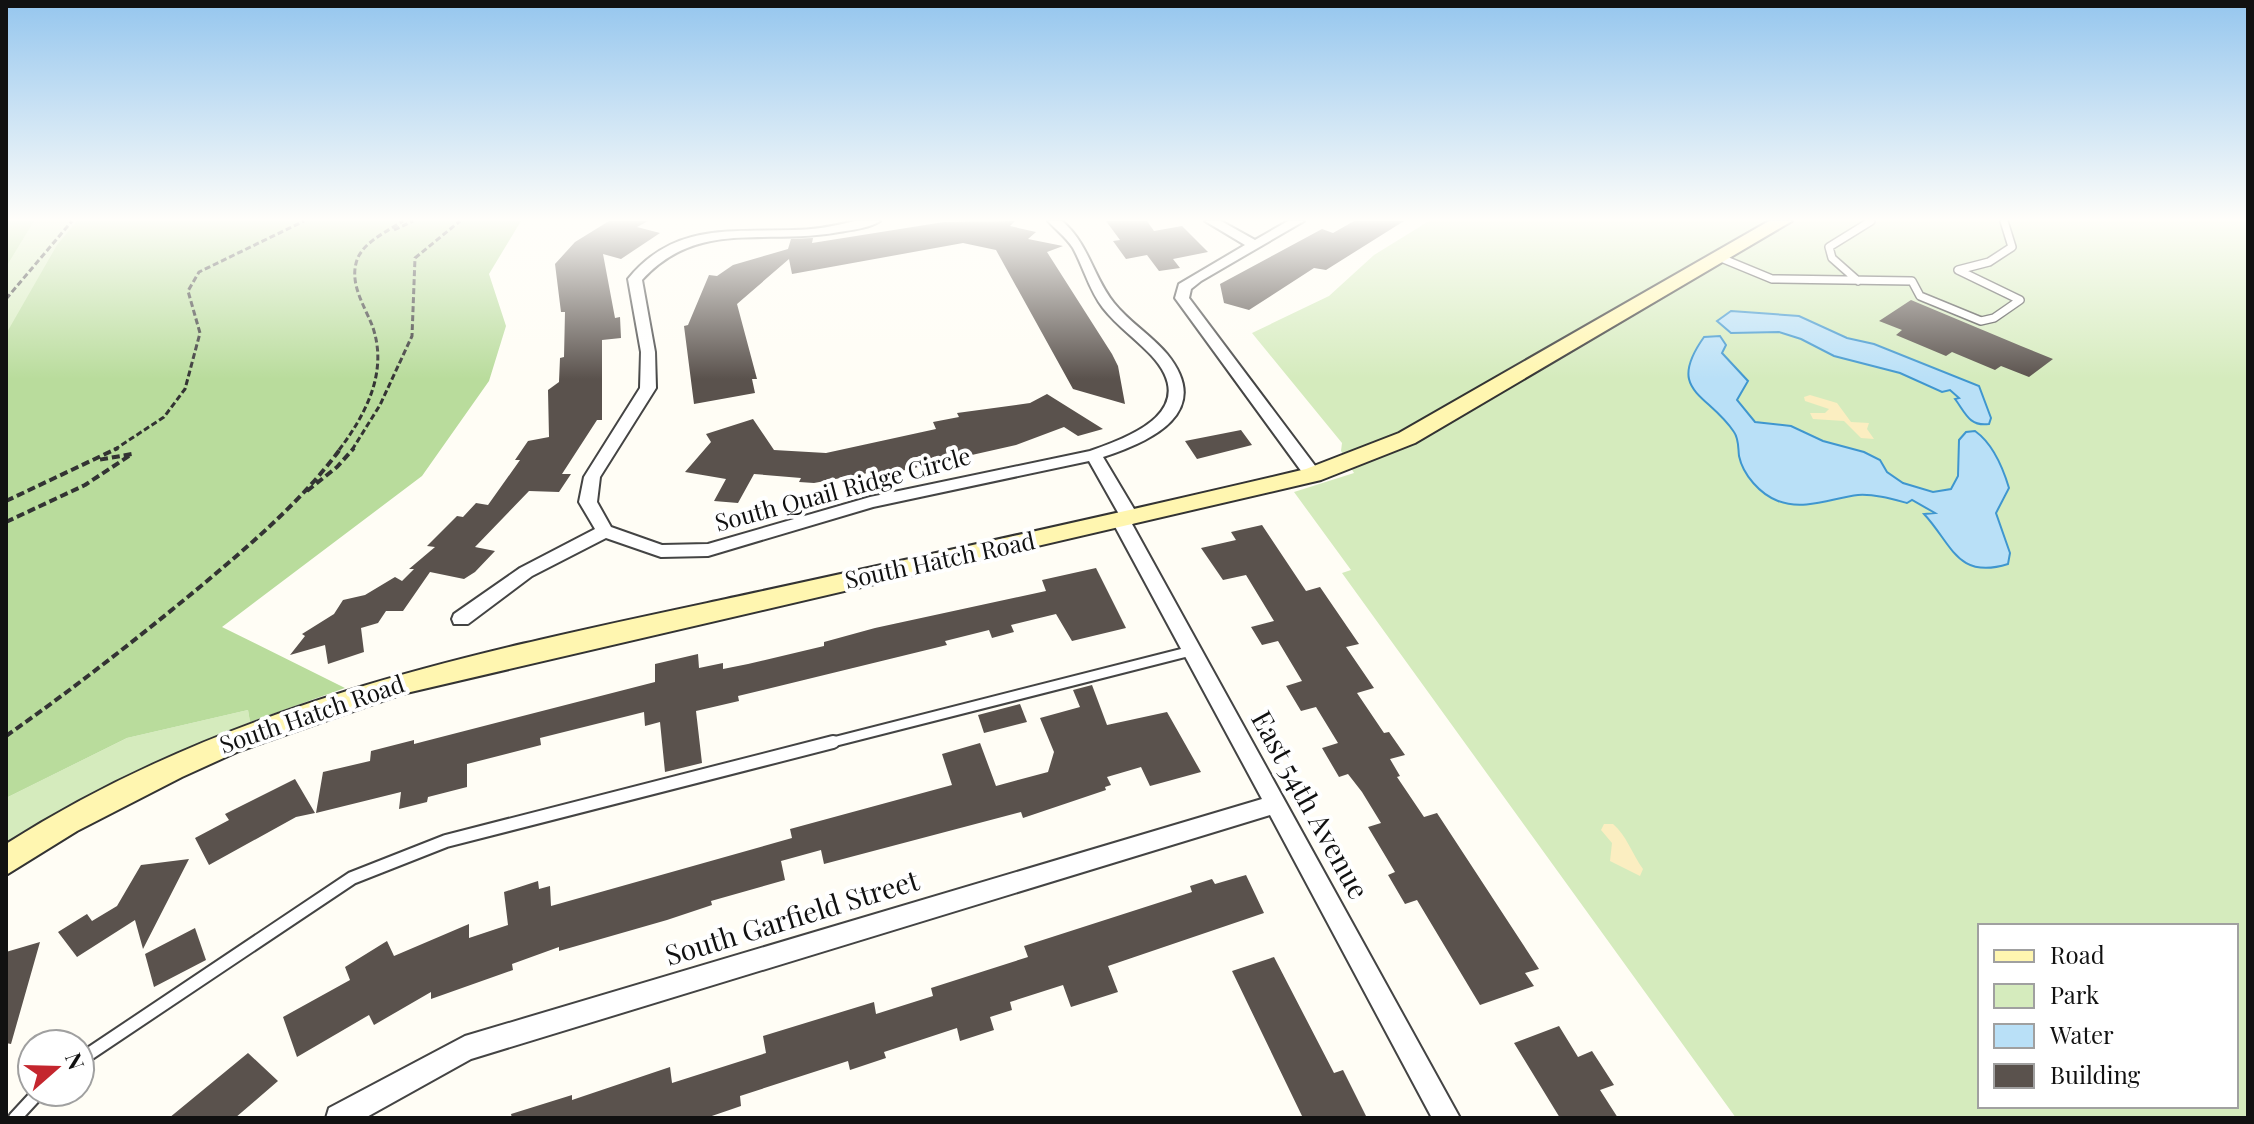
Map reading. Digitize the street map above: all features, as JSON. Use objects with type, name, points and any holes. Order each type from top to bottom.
[{"type":"main road","name":"South Hatch Road","points":[[6,861],[66,822],[228,743],[397,684],[526,652],[1126,520],[1313,475],[1407,438],[1694,273]]},
{"type":"street","points":[[461,619],[526,572],[605,531],[588,502],[592,477],[648,388],[648,352],[635,279],[639,273]]},
{"type":"street","name":"South Quail Ridge Circle","points":[[605,531],[661,551],[708,550],[870,502],[1094,455],[1134,442],[1169,416],[1175,384],[1169,368],[1106,302],[1092,273]]},
{"type":"street","points":[[1204,273],[1184,287],[1182,298],[1313,475]]},
{"type":"street","name":"East 54th Avenue","points":[[1094,455],[1191,651],[1447,1118]]},
{"type":"street","name":"South Garfield Street","points":[[339,1118],[351,1108],[465,1048],[1276,804]]},
{"type":"lane","points":[[1759,273],[1772,279],[1912,281],[1920,296],[1981,321],[1994,318],[2020,300],[1965,273]]},
{"type":"lane","points":[[1849,273],[1858,281]]},
{"type":"lane","points":[[96,1049],[352,878],[446,841],[1191,651]]},
{"type":"path","points":[[6,299],[28,273]]},
{"type":"path","points":[[6,501],[92,461],[164,417],[185,389],[200,333],[188,291],[198,273]]},
{"type":"path","points":[[6,736],[137,641],[253,542],[323,470],[366,409],[379,356],[375,336],[357,294],[356,273]]},
{"type":"path","points":[[301,495],[324,481],[359,443],[383,403],[413,334],[417,306],[412,286],[413,273]]},
{"type":"path","points":[[6,290],[17,287]]},
{"type":"path","points":[[6,522],[85,485],[132,454],[92,461]]},
{"type":"green space","points":[[6,273],[72,273],[6,399]]},
{"type":"green space","points":[[41,273],[489,273],[506,326],[489,381],[422,476],[222,627],[345,688],[250,722],[248,710],[127,738],[6,798],[6,334]]},
{"type":"green space","points":[[1354,273],[2248,273],[2248,1118],[1736,1118],[1342,573],[1351,570],[1294,492],[1354,473],[1341,451],[1342,443],[1252,333],[1329,296]]},
{"type":"green space","points":[[248,710],[250,722],[143,770],[6,848],[6,798],[127,738]]},
{"type":"sand","points":[[1810,395],[1837,403],[1851,422],[1869,423],[1867,429],[1874,439],[1861,438],[1844,421],[1813,419],[1810,413],[1825,413],[1829,409],[1805,401],[1804,397]]},
{"type":"sand","points":[[1604,824],[1613,824],[1622,834],[1643,869],[1640,876],[1610,861],[1612,843],[1601,830]]},
{"type":"water","points":[[1731,311],[1799,316],[1847,338],[1874,344],[1979,386],[1991,418],[1989,424],[1968,418],[1955,399],[1959,398],[1950,390],[1942,392],[1900,373],[1834,356],[1779,332],[1731,333],[1717,321]]},
{"type":"water","points":[[1720,336],[1726,345],[1722,353],[1748,381],[1737,400],[1755,422],[1791,426],[1823,441],[1864,452],[1880,460],[1887,472],[1903,483],[1933,492],[1951,489],[1958,476],[1959,440],[1966,432],[1975,431],[1996,456],[2009,488],[1996,513],[2010,553],[2008,564],[1991,568],[1966,563],[1949,547],[1924,514],[1935,513],[1912,500],[1907,503],[1858,495],[1798,505],[1778,501],[1765,494],[1744,470],[1734,432],[1689,381],[1693,355],[1704,337]]},
{"type":"building","points":[[556,273],[607,273],[615,318],[620,317],[621,338],[602,340],[602,420],[597,420],[562,474],[571,474],[559,492],[529,491],[475,547],[495,551],[475,572],[464,579],[430,572],[403,611],[386,611],[378,623],[361,628],[364,652],[328,664],[325,645],[290,655],[305,636],[302,634],[334,614],[343,600],[365,595],[395,577],[402,581],[414,569],[409,569],[435,547],[427,546],[457,516],[463,517],[476,503],[488,505],[520,460],[515,460],[528,441],[549,437],[548,390],[559,382],[560,358],[564,357],[565,312],[561,312]]},
{"type":"building","points":[[772,273],[737,304],[757,379],[752,379],[755,393],[694,404],[684,326],[688,325],[709,275]]},
{"type":"building","points":[[1009,273],[1061,273],[1118,366],[1125,404],[1073,389]]},
{"type":"building","points":[[1240,273],[1306,273],[1249,310],[1224,303],[1220,284]]},
{"type":"building","points":[[1911,300],[2053,359],[2029,377],[2001,366],[1995,370],[1952,352],[1946,356],[1896,335],[1902,330],[1879,321]]},
{"type":"building","points":[[1047,394],[1103,429],[1078,436],[1064,427],[1016,445],[870,478],[868,473],[814,483],[799,482],[801,478],[754,474],[738,503],[714,501],[726,479],[685,472],[711,442],[706,434],[753,419],[774,450],[826,453],[936,429],[933,422],[959,417],[957,413],[1030,403]]},
{"type":"building","points":[[1241,430],[1252,445],[1197,459],[1185,441]]},
{"type":"building","points":[[1262,525],[1306,591],[1320,587],[1359,644],[1346,647],[1374,688],[1357,693],[1384,733],[1389,732],[1405,755],[1390,759],[1400,776],[1397,777],[1424,817],[1437,813],[1539,969],[1525,973],[1534,986],[1480,1005],[1417,900],[1405,904],[1388,875],[1395,872],[1368,827],[1381,823],[1348,774],[1339,777],[1322,748],[1338,743],[1316,707],[1301,711],[1286,686],[1302,681],[1278,641],[1262,645],[1251,627],[1274,621],[1246,575],[1223,580],[1201,548],[1236,540],[1231,532]]},
{"type":"building","points":[[1096,568],[1126,628],[1072,641],[1056,614],[1011,625],[1014,632],[992,638],[989,630],[945,641],[947,645],[738,696],[739,701],[696,711],[702,763],[665,772],[660,722],[645,726],[644,712],[540,738],[541,745],[467,764],[467,787],[428,797],[427,802],[399,809],[401,792],[316,813],[323,772],[370,761],[371,751],[414,740],[414,744],[655,682],[655,664],[698,654],[699,668],[723,663],[723,669],[748,664],[824,646],[824,642],[875,628],[1046,591],[1042,580]]},
{"type":"building","points":[[1092,685],[1107,725],[1167,712],[1201,772],[1150,786],[1141,767],[1107,777],[1111,785],[1105,787],[1106,790],[1023,818],[1021,812],[824,864],[821,850],[781,861],[785,880],[711,901],[712,905],[667,920],[559,951],[559,947],[512,964],[513,970],[431,999],[431,992],[374,1025],[369,1015],[297,1057],[283,1017],[350,980],[345,967],[387,941],[394,956],[469,924],[469,938],[508,925],[504,892],[538,881],[539,889],[550,886],[551,906],[792,838],[790,829],[952,785],[942,754],[980,743],[996,786],[1048,772],[1054,752],[1040,718],[1080,707],[1073,690]]},
{"type":"building","points":[[1020,704],[1027,722],[984,733],[978,715]]},
{"type":"building","points":[[295,779],[315,813],[296,817],[209,865],[195,838],[229,820],[225,814]]},
{"type":"building","points":[[189,859],[143,949],[135,920],[77,957],[58,932],[87,914],[92,921],[117,906],[141,865]]},
{"type":"building","points":[[1246,875],[1264,913],[1108,966],[1118,992],[1071,1007],[1063,985],[1010,1002],[1012,1010],[990,1017],[994,1030],[960,1041],[957,1028],[884,1052],[886,1058],[850,1070],[848,1061],[740,1096],[741,1106],[706,1118],[512,1118],[511,1114],[572,1095],[572,1100],[670,1067],[672,1083],[766,1053],[763,1036],[874,1002],[876,1014],[933,996],[931,988],[1028,957],[1024,946],[1192,892],[1190,886],[1212,879],[1215,884]]},
{"type":"building","points":[[195,928],[206,960],[154,987],[145,954]]},
{"type":"building","points":[[40,942],[11,1044],[6,1043],[6,952]]},
{"type":"building","points":[[1274,957],[1334,1073],[1343,1070],[1367,1118],[1303,1118],[1232,971]]},
{"type":"building","points":[[1559,1026],[1578,1057],[1592,1051],[1614,1085],[1600,1090],[1618,1118],[1560,1118],[1514,1043]]},
{"type":"building","points":[[248,1053],[278,1081],[235,1118],[169,1118]]}]
